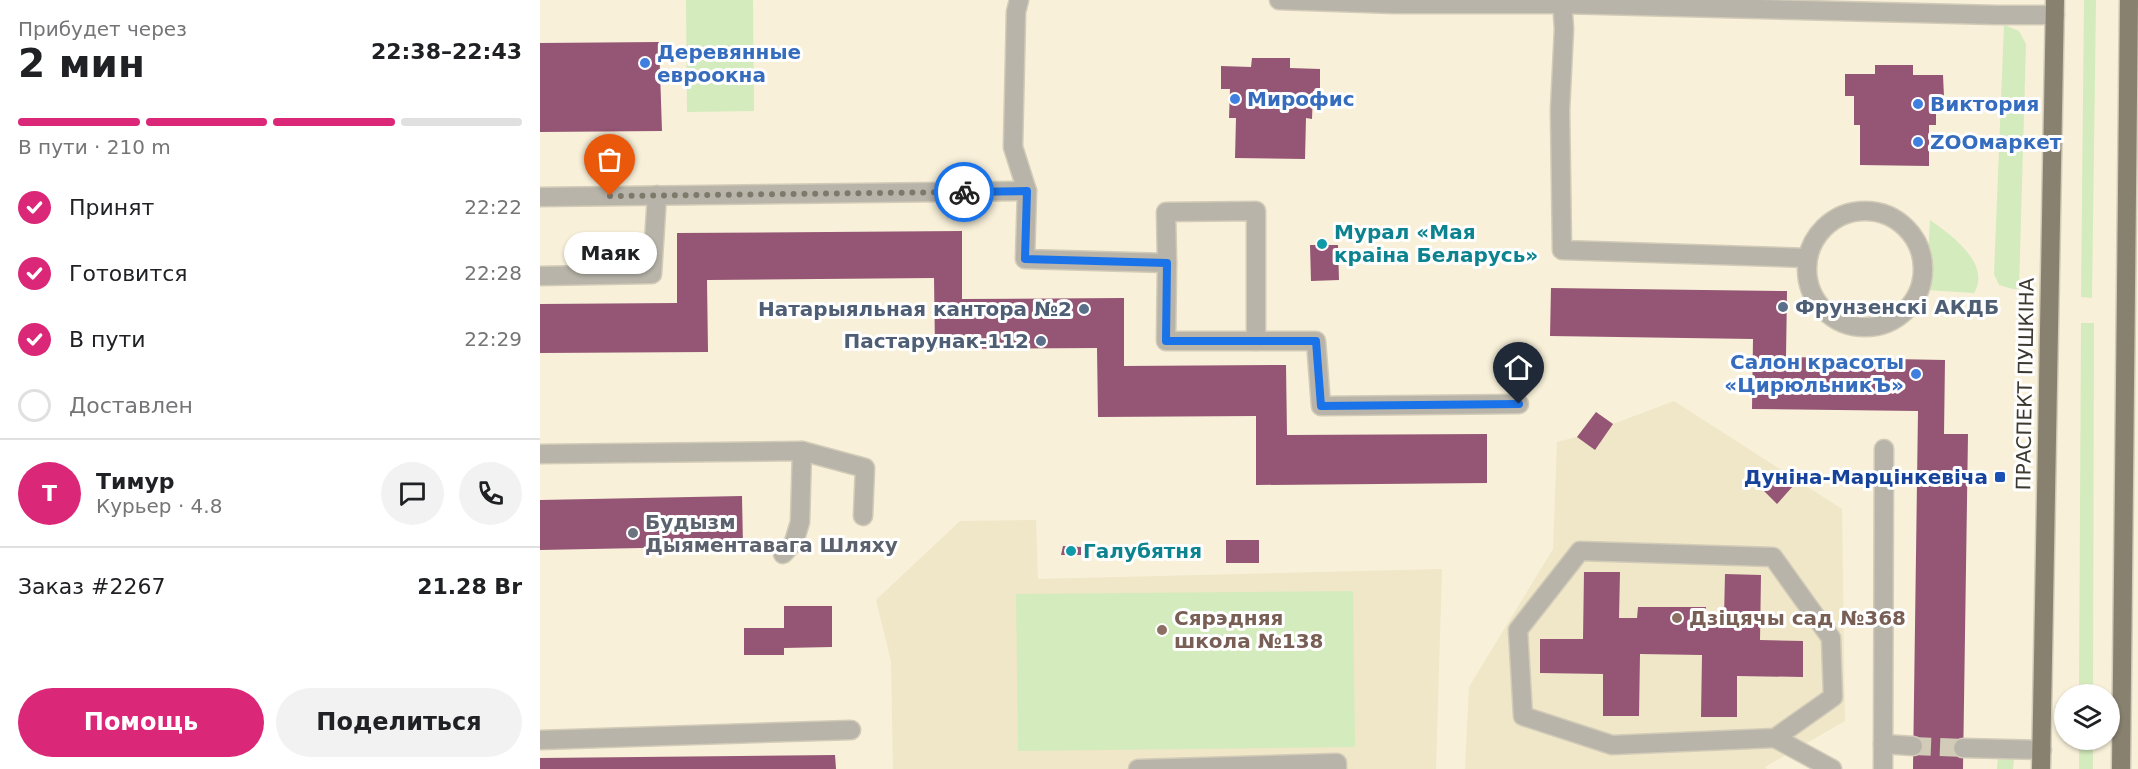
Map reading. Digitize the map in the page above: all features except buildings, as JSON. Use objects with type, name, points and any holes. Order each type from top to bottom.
[{"type":"main road","points":[[2121,769],[2132,349],[2129,0]]},
{"type":"main road","name":"ПРАСПЕКТ ПУШКІНА","points":[[2041,769],[2055,8]]},
{"type":"street","points":[[1019,0],[1016,12],[1013,147],[1027,191],[1025,259],[1167,263]]},
{"type":"street","points":[[1279,0],[1395,4],[1562,2],[2055,8]]},
{"type":"street","points":[[1562,2],[1564,29],[1560,110],[1563,250],[1807,258]]},
{"type":"street","points":[[540,197],[1027,191]]},
{"type":"street","points":[[540,276],[652,274],[657,195]]},
{"type":"street","points":[[1256,341],[1256,211],[1166,212],[1166,341],[1256,341],[1316,341],[1321,406],[1519,404]]},
{"type":"street","points":[[1859,211],[1871,211],[1890,216],[1903,224],[1916,240],[1923,256],[1924,276],[1916,299],[1896,319],[1877,327],[1848,326],[1830,317],[1821,309],[1810,292],[1807,279],[1807,258],[1814,240],[1827,224],[1839,216],[1859,211]]},
{"type":"street","points":[[1883,769],[1884,449]]},
{"type":"street","points":[[540,454],[802,451],[865,468],[863,516]]},
{"type":"street","points":[[783,554],[794,542],[800,522],[802,451]]},
{"type":"street","points":[[1775,738],[1833,697],[1831,638],[1773,557],[1580,551],[1518,630],[1523,716],[1612,745],[1775,738],[1832,769]]},
{"type":"street","points":[[540,740],[851,730]]},
{"type":"street","points":[[1883,744],[1913,746]]},
{"type":"street","points":[[1963,748],[2042,750]]},
{"type":"street","points":[[1138,769],[1337,763],[1337,769]]},
{"type":"shaded area","name":"Дзіцячы сад №368","points":[[1674,401],[1842,509],[1845,721],[1765,767],[1767,769],[1465,769],[1469,687],[1553,549],[1557,442],[1577,437],[1596,412],[1613,424]]},
{"type":"shaded area","name":"Сярэдняя школа №138","points":[[1036,520],[1038,579],[1442,569],[1436,769],[893,769],[891,661],[876,600],[960,521]]},
{"type":"green space","points":[[686,0],[753,0],[754,111],[687,112]]},
{"type":"green space","points":[[2084,0],[2096,0],[2092,298],[2081,297]]},
{"type":"green space","points":[[2004,25],[2019,31],[2026,44],[2019,289],[1999,285],[1994,274]]},
{"type":"green space","points":[[1930,220],[1948,233],[1973,261],[1978,271],[1978,282],[1974,293],[1926,290]]},
{"type":"green space","points":[[2081,323],[2094,323],[2093,684],[2079,684]]},
{"type":"green space","points":[[1353,591],[1355,747],[1018,751],[1016,594]]},
{"type":"green space","points":[[2079,750],[2093,750],[2093,769],[2079,769]]},
{"type":"green space","points":[[2010,753],[2014,759],[2013,769],[1997,769],[1998,756]]},
{"type":"tunnel","points":[[1913,746],[1963,748]]},
{"type":"way so far","points":[[610,196],[964,192]]},
{"type":"place","name":"Деревянные евроокна","points":[[645,63]]},
{"type":"place","name":"Мирофис","points":[[1235,99]]},
{"type":"place","name":"Виктория","points":[[1918,104]]},
{"type":"place","name":"ZOOмаркет","points":[[1918,142]]},
{"type":"place","name":"Маяк","points":[[610,196]]},
{"type":"place","name":"Мурал «Мая краіна Беларусь»","points":[[1322,244]]},
{"type":"place","name":"Фрунзенскі АКДБ","points":[[1783,307]]},
{"type":"place","name":"Натарыяльная кантора №2","points":[[1084,309]]},
{"type":"place","name":"Пастарунак-112","points":[[1041,341]]},
{"type":"place","name":"Салон красоты «ЦирюльникЪ»","points":[[1916,374]]},
{"type":"place","name":"Дуніна-Марцінкевіча","points":[[2000,477]]},
{"type":"place","name":"Будызм Дыяментавага Шляху","points":[[633,533]]},
{"type":"place","name":"Галубятня","points":[[1071,551]]},
{"type":"place","name":"Дзіцячы сад №368","points":[[1677,618]]},
{"type":"place","name":"Сярэдняя школа №138","points":[[1162,630]]},
{"type":"route","points":[[964,192],[1027,191],[1025,259],[1167,263],[1166,341],[1316,341],[1321,406],[1519,404]]}]
